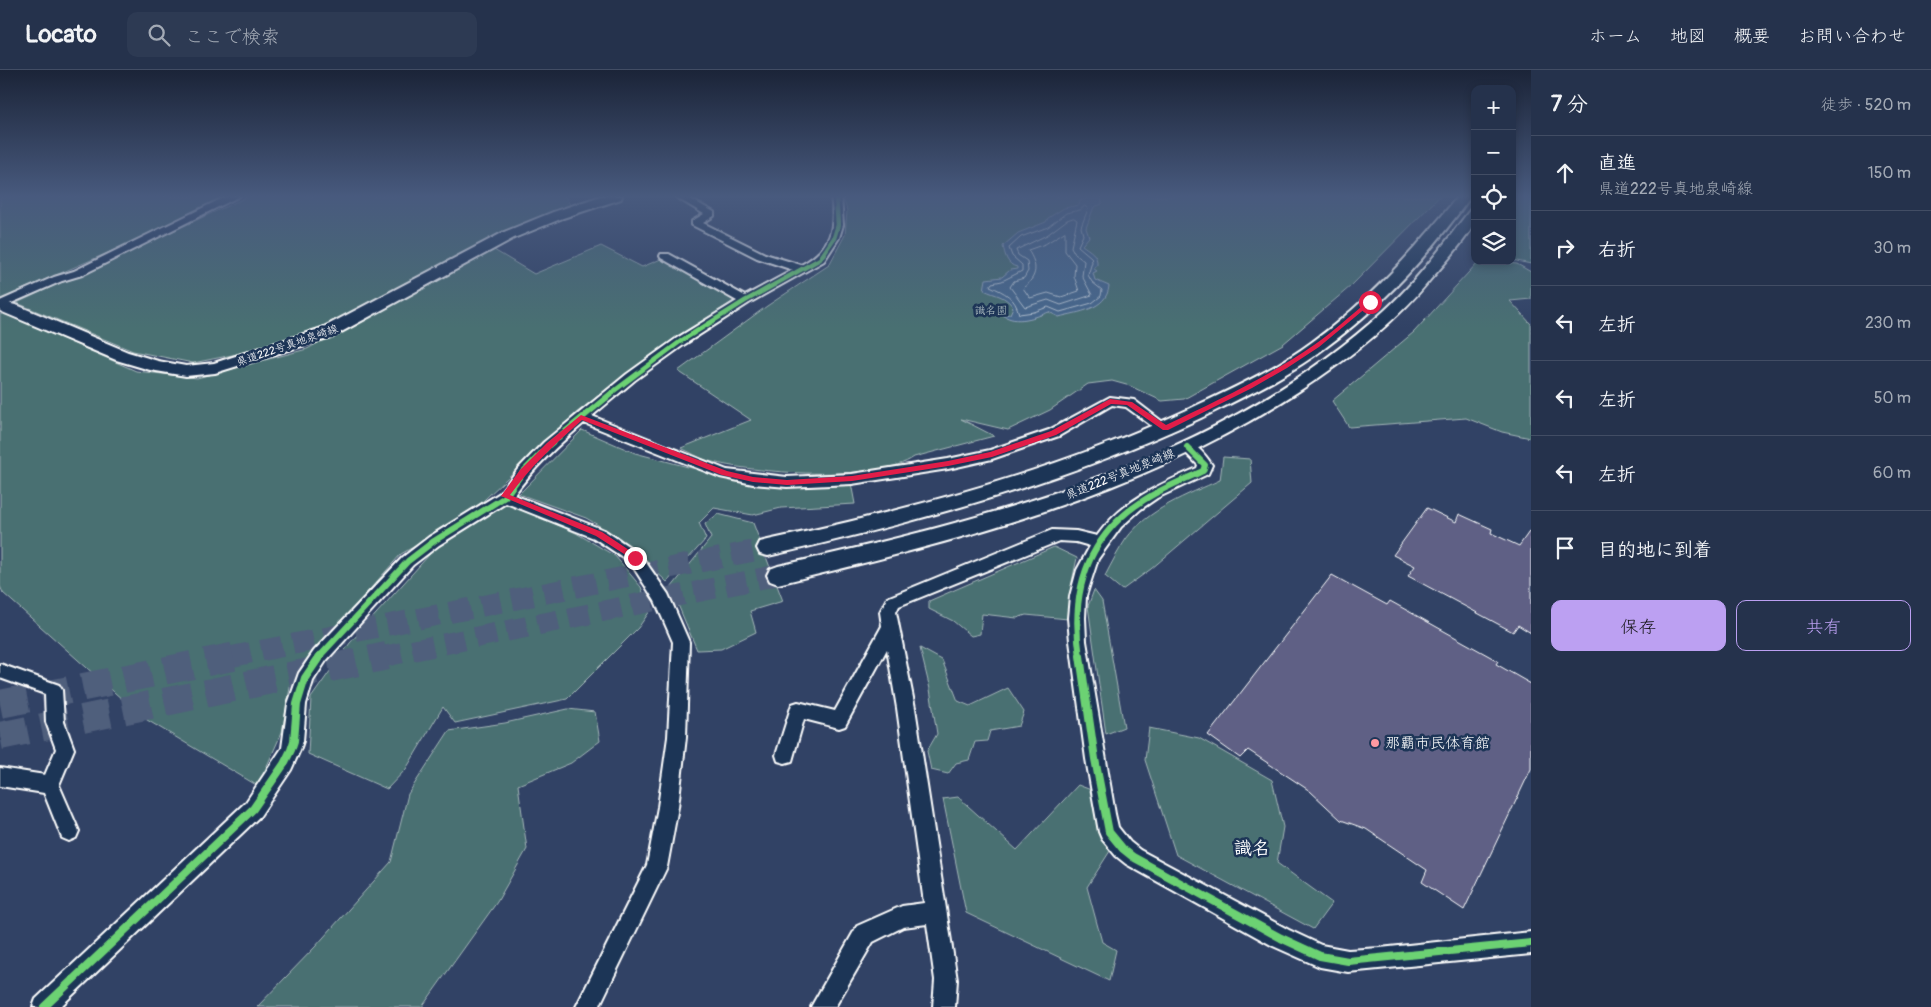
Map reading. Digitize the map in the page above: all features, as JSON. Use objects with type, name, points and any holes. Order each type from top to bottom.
[{"type":"main road","name":"県道222号真地泉崎線","points":[[0,305],[122,356],[156,366],[186,371],[215,368],[328,332],[500,240]]},
{"type":"main road","name":"県道222号真地泉崎線","points":[[768,548],[900,518],[972,498],[1106,454],[1165,429],[1249,387],[1317,346],[1370,302],[1411,261],[1429,240]]},
{"type":"main road","name":"県道222号真地泉崎線","points":[[778,576],[864,556],[995,520],[1052,501],[1187,447],[1274,400],[1329,364],[1370,331],[1424,280],[1455,240]]},
{"type":"street","points":[[0,305],[58,279],[78,273],[146,240]]},
{"type":"street","points":[[729,240],[761,256],[802,269]]},
{"type":"street","points":[[44,1007],[253,809],[284,764],[291,750],[294,742],[296,704],[305,678],[332,644],[416,555],[505,496],[523,472],[549,445],[631,377],[681,341],[745,301],[820,259],[833,240]]},
{"type":"street","points":[[665,256],[745,301]]},
{"type":"street","points":[[581,418],[725,474],[787,482],[852,479],[948,464],[992,454],[1054,433],[1110,401],[1129,403],[1165,429]]},
{"type":"street","points":[[1187,447],[1203,461],[1205,465],[1203,471],[1163,489],[1135,506],[1119,521],[1100,544],[1082,578],[1078,596],[1078,628],[1091,739],[1100,795],[1109,832],[1123,850],[1223,907],[1296,946],[1320,956],[1348,961],[1380,960],[1531,943]]},
{"type":"street","points":[[505,496],[599,534],[635,558],[662,598],[681,642],[677,737],[668,807],[657,867],[587,1007]]},
{"type":"street","points":[[944,1007],[946,980],[906,708],[888,612],[893,602],[1052,536],[1072,534],[1100,544]]},
{"type":"street","points":[[785,755],[798,710],[839,720],[890,628]]},
{"type":"street","points":[[0,671],[53,690],[55,722],[64,749],[50,786],[69,831]]},
{"type":"street","points":[[0,777],[50,786]]},
{"type":"street","points":[[822,1007],[865,934],[902,917],[936,912]]},
{"type":"green space","points":[[0,240],[138,240],[0,299]]},
{"type":"green space","points":[[154,240],[489,240],[332,326],[262,349],[193,363],[133,351],[17,303]]},
{"type":"green space","name":"識名園","points":[[842,240],[1397,240],[1351,286],[1283,344],[1184,399],[1162,401],[1130,386],[1112,381],[1088,384],[1050,410],[1008,430],[961,419],[994,436],[914,457],[897,465],[845,473],[783,472],[753,469],[709,461],[681,448],[751,420],[678,371],[767,306],[829,265]]},
{"type":"green space","points":[[1516,240],[1531,240],[1531,264],[1516,261]]},
{"type":"green space","points":[[601,246],[642,267],[661,259],[735,300],[657,351],[576,413],[467,516],[401,554],[311,656],[291,682],[282,732],[258,786],[142,717],[3,593],[0,586],[0,314],[9,315],[136,371],[197,378],[307,349],[494,250],[534,274]]},
{"type":"green space","points":[[1517,264],[1531,272],[1531,299],[1510,301],[1531,324],[1531,438],[1502,432],[1466,418],[1349,427],[1332,401],[1414,332],[1475,265]]},
{"type":"green space","points":[[582,430],[635,453],[707,472],[851,483],[855,504],[781,508],[753,515],[714,508],[699,523],[706,539],[667,582],[620,538],[586,518],[519,494]]},
{"type":"green space","points":[[1223,457],[1250,459],[1252,483],[1151,569],[1122,590],[1105,576],[1126,539],[1145,519],[1182,497],[1220,480]]},
{"type":"green space","points":[[506,502],[576,533],[615,556],[641,587],[650,611],[638,628],[567,699],[455,723],[443,707],[406,769],[387,789],[308,754],[311,698],[350,643],[438,545]]},
{"type":"green space","points":[[718,514],[753,523],[783,601],[750,611],[756,632],[721,649],[697,650],[671,588],[711,538],[705,524]]},
{"type":"green space","points":[[1054,547],[1077,558],[1071,586],[1068,619],[1026,615],[1017,618],[982,614],[980,634],[971,636],[953,621],[929,609],[929,601]]},
{"type":"green space","points":[[1094,590],[1102,601],[1124,727],[1106,734],[1088,606]]},
{"type":"green space","points":[[920,648],[942,660],[958,701],[970,706],[1008,688],[1024,712],[1019,726],[990,731],[987,741],[975,742],[969,760],[956,763],[948,774],[931,770],[927,751],[937,734],[930,689]]},
{"type":"green space","points":[[568,709],[595,712],[600,741],[571,763],[518,785],[527,849],[497,902],[422,1007],[257,1007],[315,947],[391,862],[408,794],[449,731],[505,723]]},
{"type":"green space","points":[[1149,728],[1199,738],[1272,780],[1283,827],[1277,863],[1332,903],[1313,929],[1176,855],[1145,760]]},
{"type":"green space","points":[[1078,785],[1091,790],[1101,835],[1110,851],[1087,887],[1102,942],[1116,950],[1109,981],[966,913],[943,799],[958,797],[1017,850]]},
{"type":"water","points":[[1010,240],[1087,240],[1082,245],[1093,253],[1097,261],[1097,265],[1093,268],[1097,271],[1093,273],[1095,280],[1109,286],[1107,294],[1103,300],[1090,309],[1059,317],[1049,312],[1020,320],[1008,318],[1003,315],[1010,314],[1013,307],[1010,303],[984,290],[986,279],[1002,277],[1010,270],[1017,269],[1007,259],[1003,246]]},
{"type":"building","points":[[1427,508],[1456,522],[1459,514],[1492,529],[1491,533],[1519,546],[1531,529],[1531,633],[1518,625],[1513,632],[1408,576],[1415,566],[1393,555]]},
{"type":"building","name":"那覇市民体育館","points":[[1332,575],[1387,605],[1390,601],[1498,661],[1496,664],[1531,684],[1531,769],[1464,910],[1422,882],[1427,870],[1366,829],[1341,820],[1310,791],[1248,750],[1240,758],[1208,735]]},
{"type":"tunnel","points":[[230,657],[768,548]]},
{"type":"tunnel","points":[[381,657],[778,575]]},
{"type":"tunnel","points":[[0,704],[237,656]]},
{"type":"tunnel","points":[[0,736],[387,656]]},
{"type":"cycle path","points":[[44,1007],[253,809],[284,764],[291,750],[294,741],[297,704],[305,678],[320,656],[408,561],[434,541],[505,497],[523,472],[549,445],[631,377],[681,341],[745,301],[820,259],[833,240]]},
{"type":"cycle path","points":[[1187,447],[1205,465],[1203,471],[1168,486],[1126,513],[1098,545],[1085,570],[1078,596],[1076,618],[1078,641],[1101,796],[1109,832],[1123,849],[1133,857],[1281,938],[1320,956],[1348,961],[1531,943]]},
{"type":"place","name":"那覇市民体育館","points":[[1375,743]]},
{"type":"district","name":"識名","points":[[1252,848]]},
{"type":"route","points":[[635,558],[599,534],[505,496],[523,472],[549,445],[581,418],[725,474],[787,482],[852,479],[948,464],[992,454],[1054,433],[1075,423],[1110,401],[1129,403],[1165,429],[1249,387],[1317,346],[1370,302]]}]
